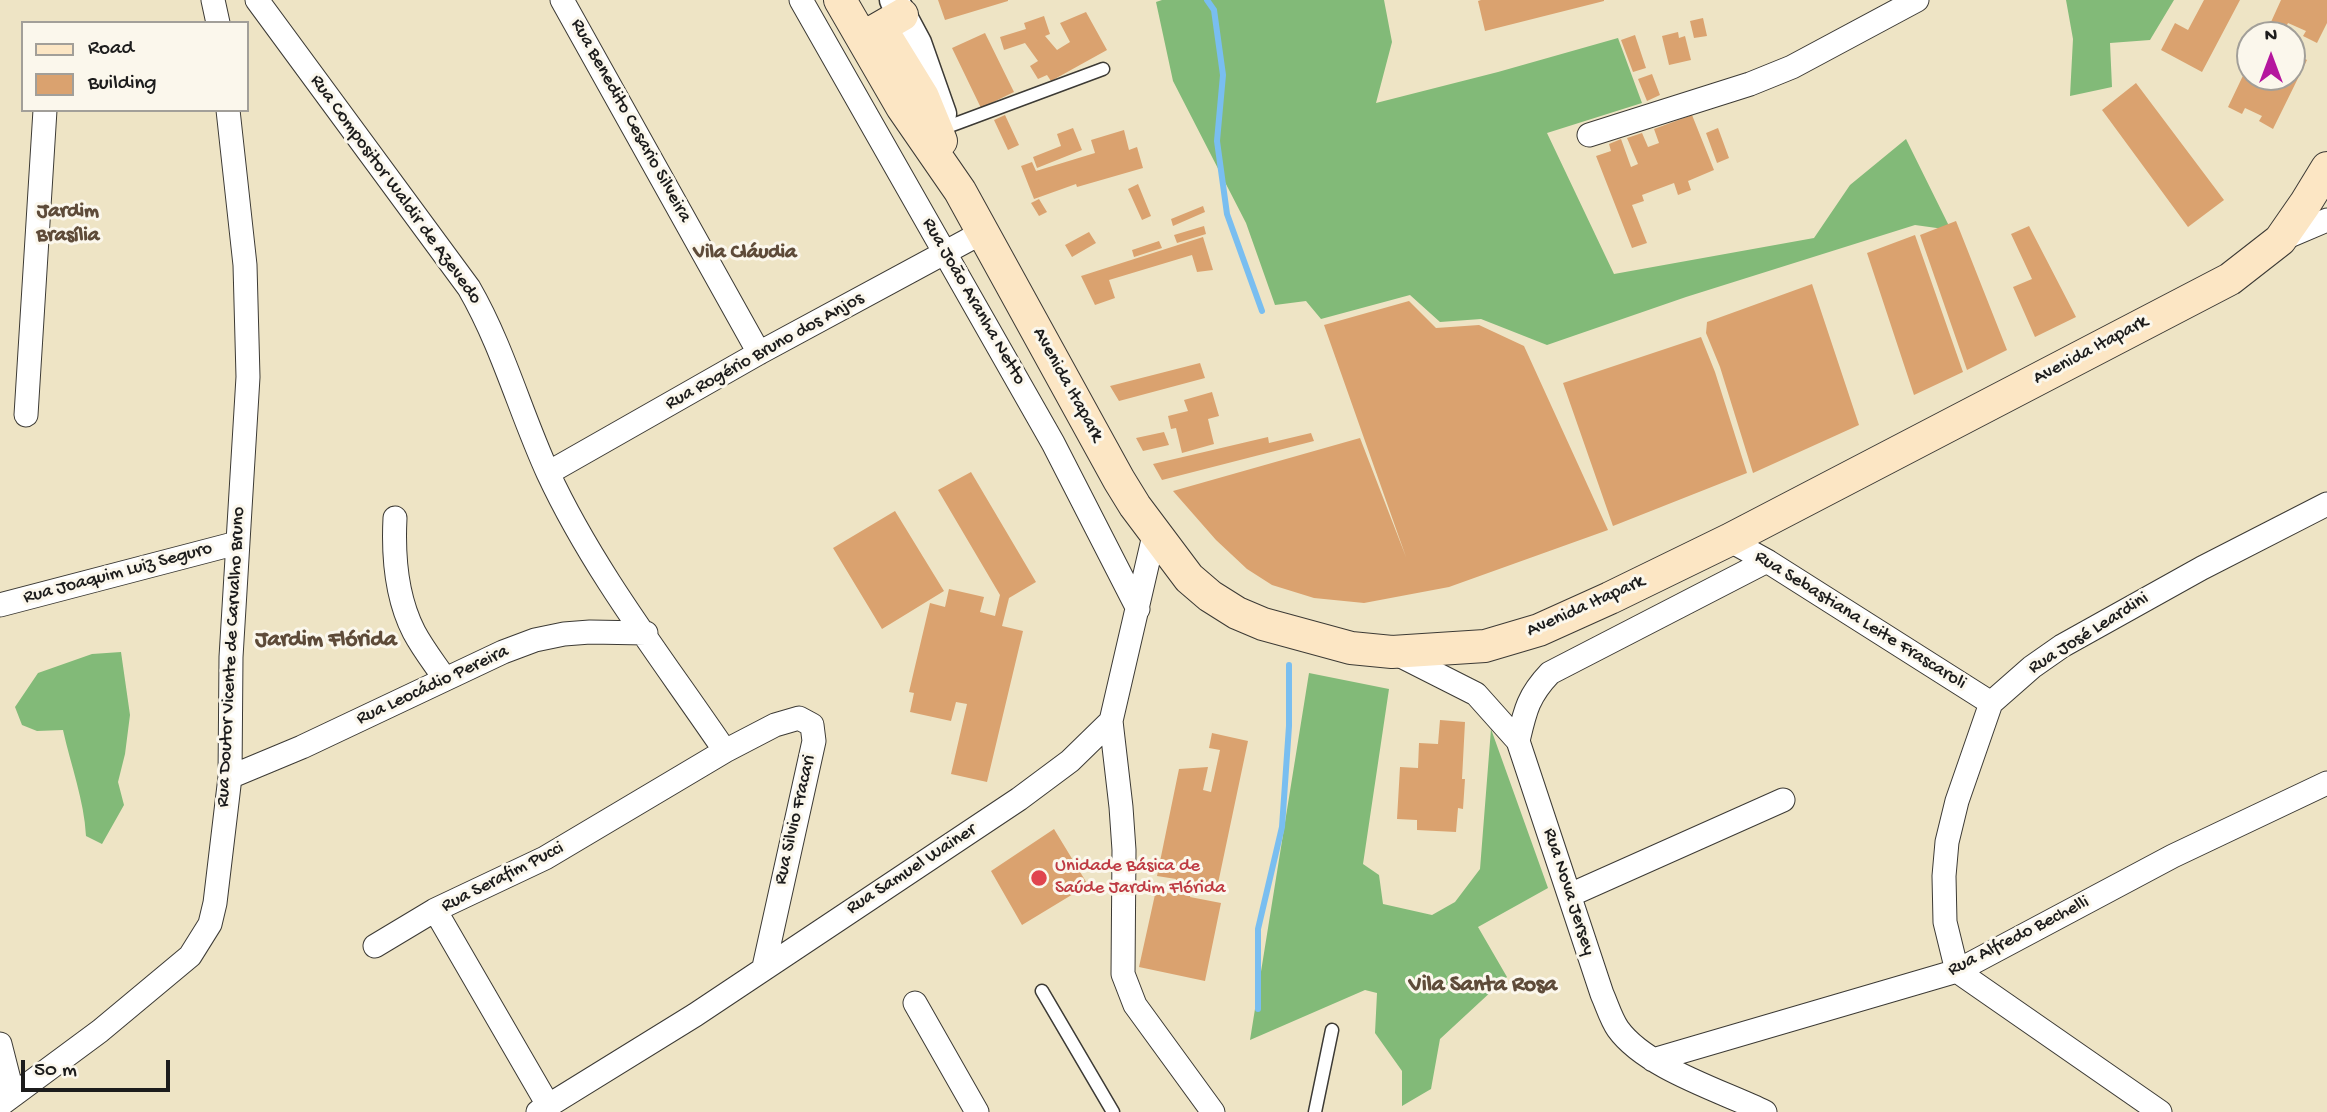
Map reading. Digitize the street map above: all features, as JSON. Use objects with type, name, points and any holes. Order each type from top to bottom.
[{"type":"main road","name":"Avenida Itapark","points":[[840,0],[884,20]]},
{"type":"main road","name":"Avenida Itapark","points":[[864,0],[884,20],[902,107],[956,178],[1119,480],[1189,578],[1210,597],[1237,613],[1263,624],[1351,648],[1392,652],[1485,646],[1539,630],[1729,540],[2230,279],[2280,240],[2327,168]]},
{"type":"street","points":[[213,0],[218,21]]},
{"type":"street","name":"Rua Compositor Waldir de Azevedo","points":[[257,0],[469,288],[488,320],[548,473],[589,550],[725,751]]},
{"type":"street","name":"Rua Benedito Cesario Silveira","points":[[562,0],[759,353]]},
{"type":"street","name":"Rua João Aranha Netto","points":[[801,0],[1053,443],[1138,609]]},
{"type":"street","points":[[1589,135],[1749,84],[1793,67],[1917,0]]},
{"type":"street","points":[[884,20],[917,43],[947,127],[956,178]]},
{"type":"street","points":[[26,415],[45,112]]},
{"type":"street","name":"Rua Doutor Vicente de Carvalho Bruno","points":[[7,1100],[100,1031],[190,956],[210,924],[215,903],[230,777],[231,657],[248,377],[245,265],[228,112]]},
{"type":"street","points":[[2280,240],[2327,220]]},
{"type":"street","name":"Rua Rogério Bruno dos Anjos","points":[[548,473],[759,353],[983,232]]},
{"type":"street","name":"Rua José Leardini","points":[[1957,971],[1945,922],[1944,876],[1947,842],[1976,741],[1991,703],[2032,667],[2063,646],[2202,568],[2327,503]]},
{"type":"street","points":[[395,518],[395,569],[408,619],[415,635],[445,679]]},
{"type":"street","points":[[1155,531],[1111,721],[1124,850],[1123,974],[1135,1005],[1213,1112]]},
{"type":"street","name":"Rua Sebastiana Leite Frascaroli","points":[[1729,540],[1767,561],[1991,703]]},
{"type":"street","name":"Rua Joaquim Luiz Seguro","points":[[0,605],[237,543]]},
{"type":"street","points":[[1518,741],[1526,706],[1535,688],[1550,673],[1767,561]]},
{"type":"street","name":"Rua Leocádio Pereira","points":[[230,777],[302,747],[503,652],[535,640],[590,632],[646,633]]},
{"type":"street","name":"Rua Nova Jersey","points":[[1392,652],[1453,680],[1476,694],[1518,741],[1602,994],[1617,1029],[1653,1060],[1765,1112]]},
{"type":"street","points":[[1495,713],[1526,706]]},
{"type":"street","name":"Rua Silvio Fracari","points":[[725,751],[791,719],[807,721],[814,732],[807,780],[788,853],[764,967]]},
{"type":"street","name":"Rua Samuel Wainer","points":[[543,1108],[695,1015],[1019,799],[1070,761],[1111,721]]},
{"type":"street","name":"Rua Serafim Pucci","points":[[543,1108],[435,909],[545,858],[725,751]]},
{"type":"street","name":"Rua Alfredo Bechelli","points":[[1653,1060],[1957,971],[2173,856],[2327,783]]},
{"type":"street","points":[[1570,895],[1783,800]]},
{"type":"street","points":[[375,946],[435,909]]},
{"type":"street","points":[[1957,971],[2160,1112]]},
{"type":"street","points":[[915,1003],[977,1112]]},
{"type":"street","points":[[0,1044],[7,1100]]},
{"type":"lane","points":[[947,127],[1103,69]]},
{"type":"lane","points":[[1042,991],[1113,1112]]},
{"type":"lane","points":[[1315,1112],[1332,1030]]},
{"type":"green space","points":[[1384,0],[1392,42],[1376,103],[1618,38],[1642,103],[1547,133],[1614,274],[1814,238],[1850,185],[1906,139],[1951,230],[1915,225],[1686,297],[1547,345],[1481,319],[1440,322],[1410,295],[1321,319],[1306,301],[1275,305],[1246,223],[1173,81],[1156,2]]},
{"type":"green space","points":[[2066,0],[2174,0],[2150,40],[2110,43],[2112,87],[2070,96],[2073,39]]},
{"type":"green space","points":[[121,652],[130,715],[118,782],[124,805],[102,844],[86,836],[80,796],[63,730],[37,731],[22,725],[15,707],[38,673],[92,654]]},
{"type":"green space","points":[[1309,673],[1389,689],[1363,864],[1379,875],[1383,904],[1432,915],[1455,902],[1480,869],[1491,729],[1548,888],[1478,927],[1507,977],[1440,1039],[1431,1089],[1402,1106],[1402,1071],[1375,1033],[1377,993],[1365,990],[1250,1040]]},
{"type":"building","points":[[938,0],[1008,0],[1008,1],[945,20]]},
{"type":"building","points":[[2204,0],[2240,0],[2202,72],[2161,50],[2175,23],[2188,30]]},
{"type":"building","points":[[2281,0],[2327,0],[2327,23],[2317,43],[2306,38],[2306,21],[2271,21]]},
{"type":"building","points":[[1478,1],[1604,1],[1485,31]]},
{"type":"building","points":[[1086,12],[1107,50],[1051,81],[1047,75],[1038,79],[1030,66],[1038,61],[1025,43],[1004,50],[1000,37],[1026,29],[1024,23],[1044,16],[1050,34],[1045,36],[1057,50],[1070,42],[1060,23]]},
{"type":"building","points":[[1703,18],[1707,36],[1694,38],[1690,21]]},
{"type":"building","points":[[1678,32],[1679,38],[1685,36],[1691,60],[1669,65],[1662,36]]},
{"type":"building","points":[[985,33],[1014,92],[981,108],[952,48]]},
{"type":"building","points":[[1635,35],[1646,68],[1633,72],[1621,40]]},
{"type":"building","points":[[1652,74],[1660,95],[1647,101],[1638,79]]},
{"type":"building","points":[[2136,83],[2224,200],[2188,227],[2102,110]]},
{"type":"building","points":[[2236,90],[2292,91],[2273,129],[2259,121],[2262,116],[2245,108],[2242,114],[2228,107]]},
{"type":"building","points":[[1005,115],[1019,145],[1008,150],[994,120]]},
{"type":"building","points":[[1692,115],[1714,170],[1688,181],[1691,190],[1678,195],[1674,183],[1642,195],[1644,201],[1632,205],[1647,243],[1632,248],[1596,156],[1611,151],[1609,144],[1621,139],[1631,167],[1638,164],[1627,138],[1642,133],[1648,147],[1659,143],[1654,129]]},
{"type":"building","points":[[1073,128],[1082,150],[1037,168],[1033,157],[1061,146],[1057,134]]},
{"type":"building","points":[[1718,128],[1729,158],[1717,163],[1706,133]]},
{"type":"building","points":[[1124,130],[1129,150],[1137,147],[1143,168],[1077,187],[1076,184],[1034,199],[1021,166],[1032,162],[1036,171],[1095,153],[1091,140]]},
{"type":"building","points":[[1138,184],[1151,216],[1142,220],[1128,189]]},
{"type":"building","points":[[1039,199],[1047,212],[1039,216],[1031,203]]},
{"type":"building","points":[[1203,206],[1205,212],[1173,226],[1171,219]]},
{"type":"building","points":[[1956,221],[2007,350],[1967,370],[1920,235]]},
{"type":"building","points":[[1204,226],[1206,234],[1177,243],[1174,235]]},
{"type":"building","points":[[2029,226],[2076,317],[2035,337],[2013,287],[2032,279],[2011,234]]},
{"type":"building","points":[[1089,232],[1096,243],[1072,257],[1065,245]]},
{"type":"building","points":[[1915,235],[1963,372],[1914,395],[1867,253]]},
{"type":"building","points":[[1203,237],[1213,270],[1197,272],[1192,255],[1109,280],[1115,298],[1095,305],[1081,276]]},
{"type":"building","points":[[1159,241],[1162,248],[1134,257],[1132,250]]},
{"type":"building","points":[[1812,284],[1859,425],[1753,473],[1720,367],[1706,333],[1707,322]]},
{"type":"building","points":[[1409,301],[1436,328],[1479,325],[1524,346],[1608,530],[1449,587],[1364,603],[1314,598],[1272,585],[1247,569],[1216,540],[1173,491],[1360,438],[1406,557],[1324,325]]},
{"type":"building","points":[[1701,337],[1747,473],[1613,526],[1563,383]]},
{"type":"building","points":[[1200,363],[1205,378],[1119,401],[1110,386]]},
{"type":"building","points":[[1212,392],[1219,416],[1208,419],[1214,444],[1182,453],[1176,428],[1171,429],[1168,416],[1188,411],[1184,400]]},
{"type":"building","points":[[1164,432],[1169,445],[1143,451],[1136,438]]},
{"type":"building","points":[[1311,433],[1314,441],[1162,480],[1153,464],[1268,437],[1269,443]]},
{"type":"building","points":[[971,472],[1036,582],[1009,598],[1002,626],[1023,631],[987,782],[951,774],[967,704],[956,702],[951,721],[910,712],[914,693],[909,692],[930,603],[945,607],[949,589],[984,597],[980,612],[995,616],[1000,595],[938,490]]},
{"type":"building","points":[[895,511],[944,591],[882,629],[833,548]]},
{"type":"building","points":[[1440,720],[1465,722],[1463,809],[1458,808],[1456,832],[1417,830],[1417,820],[1397,819],[1400,767],[1418,768],[1419,743],[1438,744]]},
{"type":"building","points":[[1212,733],[1248,741],[1216,893],[1192,888],[1190,897],[1221,903],[1205,981],[1139,967],[1156,890],[1173,894],[1176,879],[1157,876],[1179,769],[1208,767],[1203,790],[1211,792],[1220,750],[1209,748]]},
{"type":"building","name":"Unidade Básica de Saúde Jardim Flórida","points":[[1054,829],[1088,885],[1022,925],[991,871]]},
{"type":"waterway","points":[[1207,0],[1214,10],[1223,75],[1217,141],[1227,214],[1262,311]]},
{"type":"waterway","points":[[1258,1009],[1258,929],[1282,827],[1289,726],[1289,665]]},
{"type":"place","name":"Unidade Básica de Saúde Jardim Flórida","points":[[1039,878]]},
{"type":"district","name":"Jardim Brasília","points":[[68,225]]},
{"type":"district","name":"Vila Cláudia","points":[[745,254]]},
{"type":"district","name":"Jardim Flórida","points":[[326,641]]},
{"type":"district","name":"Vila Santa Rosa","points":[[1483,986]]}]
